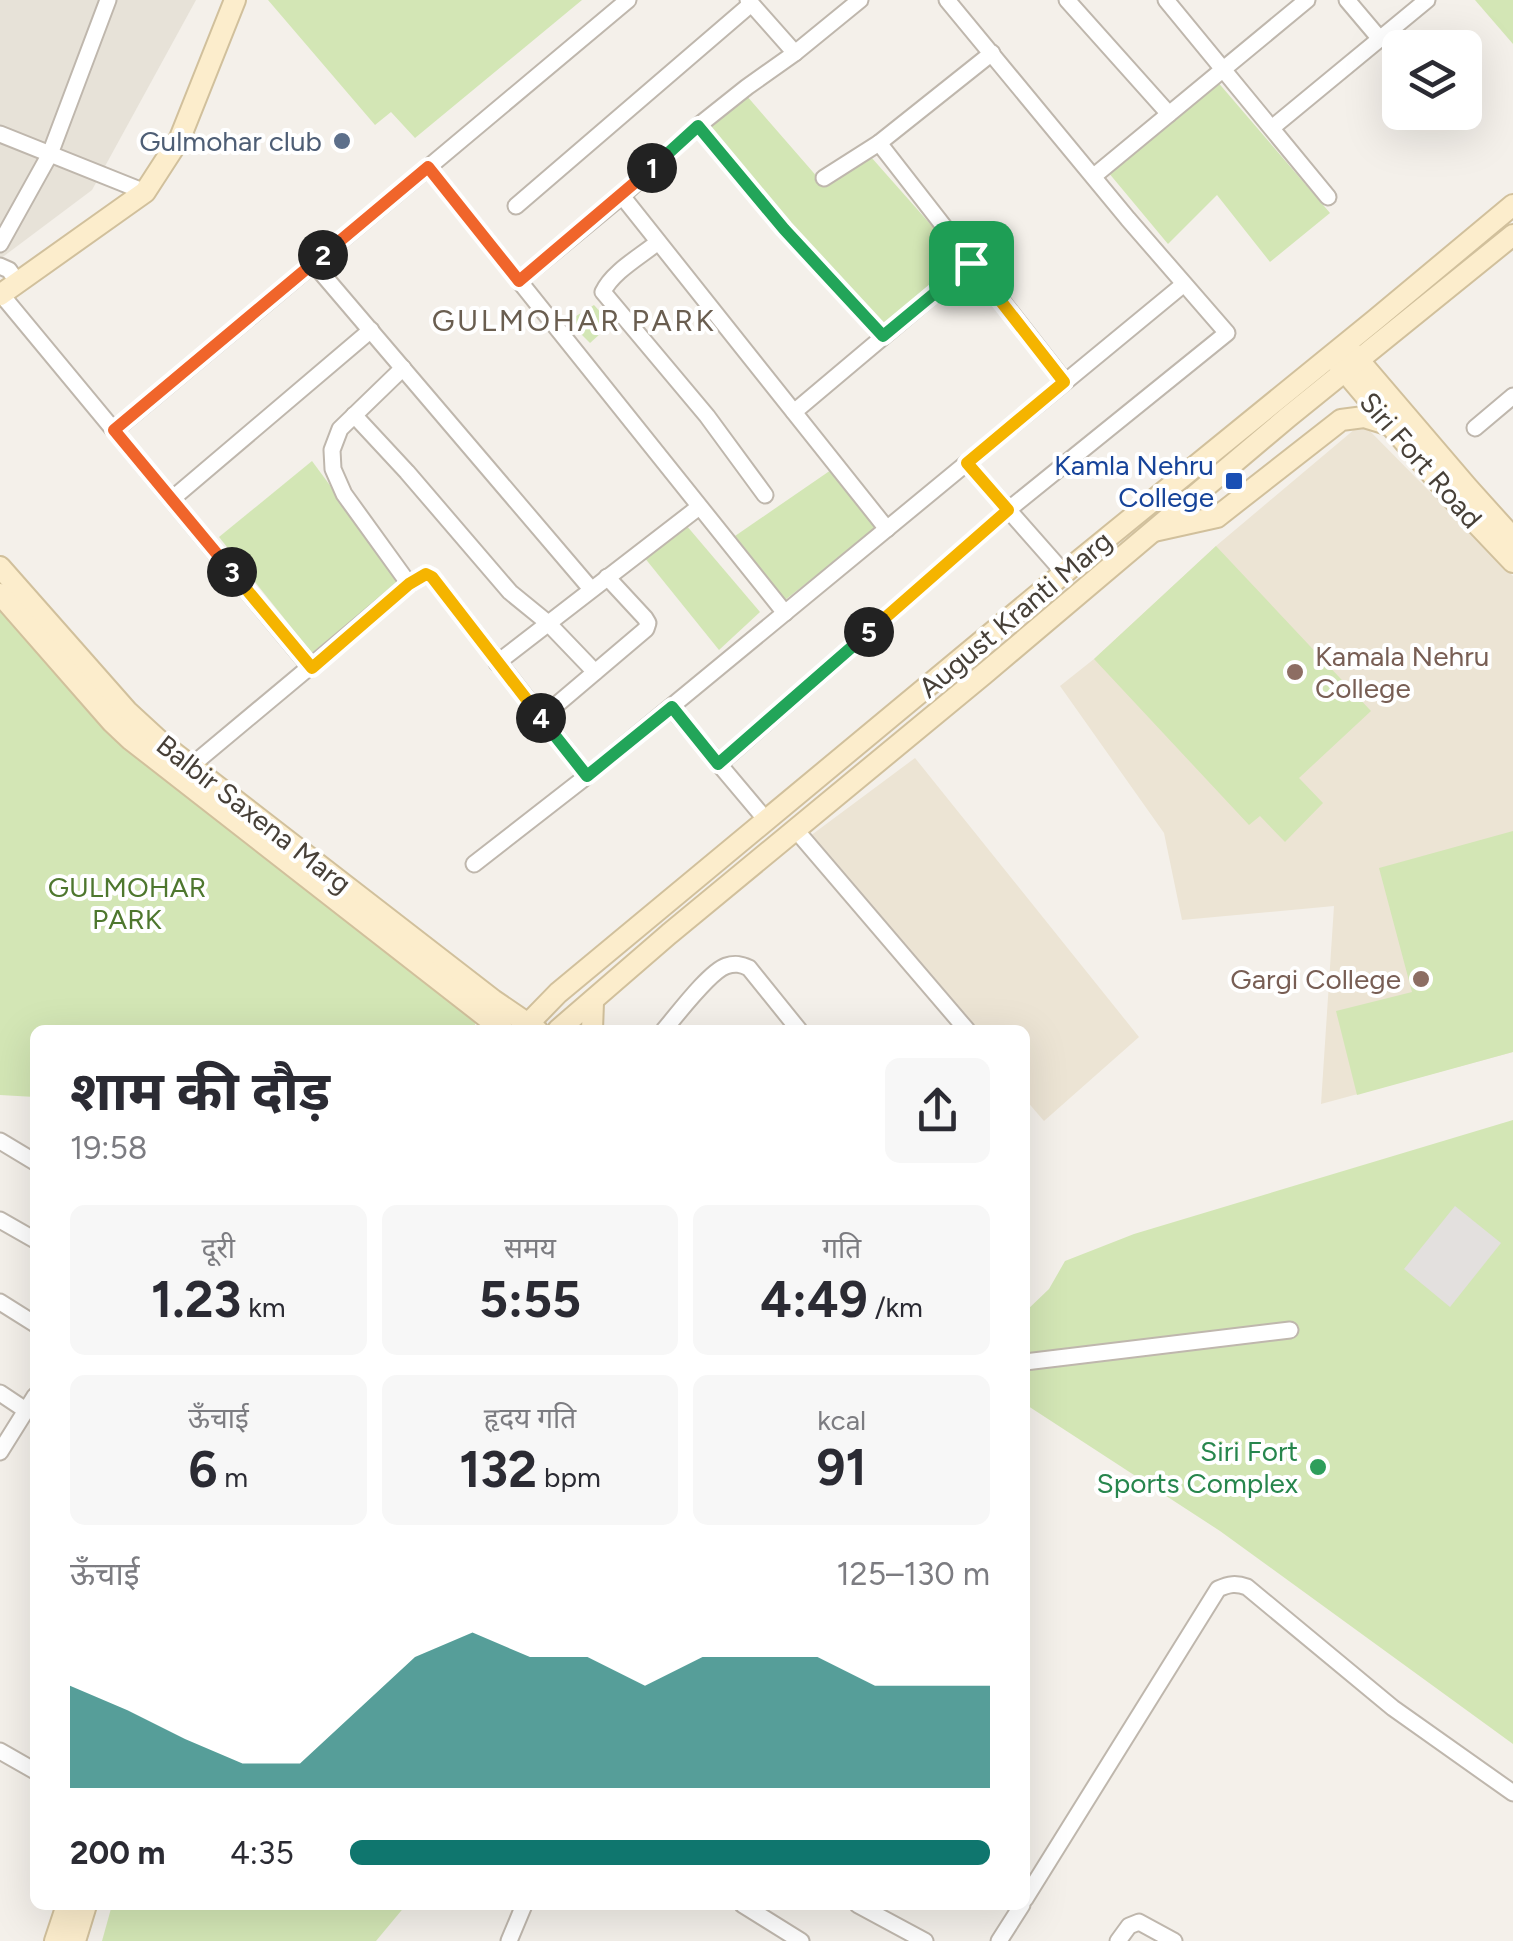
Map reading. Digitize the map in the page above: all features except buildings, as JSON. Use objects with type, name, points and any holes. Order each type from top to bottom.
[{"type":"main road","points":[[6,290],[145,192],[180,138],[236,0]]},
{"type":"main road","name":"August Kranti Marg","points":[[564,1025],[1151,532],[1513,205]]},
{"type":"main road","name":"August Kranti Marg","points":[[531,1025],[558,993],[1064,573],[1513,234]]},
{"type":"main road","name":"Siri Fort Road","points":[[1345,358],[1390,425],[1513,562]]},
{"type":"main road","name":"Siri Fort Road","points":[[1345,358],[1513,538]]},
{"type":"main road","points":[[1151,532],[1217,517],[1341,420],[1364,416],[1390,425]]},
{"type":"main road","name":"Balbir Saxena Marg","points":[[0,567],[185,771],[496,1025]]},
{"type":"main road","name":"Balbir Saxena Marg","points":[[0,594],[112,722],[185,771],[525,1025]]},
{"type":"main road","points":[[592,1025],[593,1002]]},
{"type":"main road","points":[[55,1941],[65,1910]]},
{"type":"main road","points":[[75,1941],[84,1910]]},
{"type":"street","points":[[0,244],[50,154],[108,0]]},
{"type":"street","points":[[519,281],[622,196],[698,126],[860,0]]},
{"type":"street","points":[[718,764],[1008,510],[1227,334],[947,0]]},
{"type":"street","points":[[1068,0],[1169,114]]},
{"type":"street","points":[[1166,0],[1328,197]]},
{"type":"street","points":[[1094,176],[1308,0]]},
{"type":"street","points":[[1348,0],[1380,39]]},
{"type":"street","points":[[1272,127],[1426,0]]},
{"type":"street","points":[[516,206],[750,2],[795,53]]},
{"type":"street","points":[[114,430],[619,3]]},
{"type":"street","points":[[824,178],[880,143],[992,53]]},
{"type":"street","points":[[698,126],[784,229],[883,336]]},
{"type":"street","points":[[0,134],[145,192]]},
{"type":"street","points":[[880,143],[1064,382]]},
{"type":"street","points":[[428,167],[784,613]]},
{"type":"street","points":[[622,196],[886,529]]},
{"type":"street","points":[[658,242],[604,286],[602,292],[707,416],[765,495]]},
{"type":"street","points":[[314,263],[591,589]]},
{"type":"street","points":[[794,412],[971,263]]},
{"type":"street","points":[[0,266],[9,270],[6,290],[114,430],[312,668]]},
{"type":"street","points":[[474,864],[672,707],[1184,284]]},
{"type":"street","points":[[172,499],[371,330]]},
{"type":"street","points":[[403,368],[340,429],[332,450],[333,469],[344,494],[409,584]]},
{"type":"street","points":[[1475,428],[1513,396]]},
{"type":"street","points":[[354,415],[510,592],[548,623],[596,672]]},
{"type":"street","points":[[967,463],[1064,573]]},
{"type":"street","points":[[497,663],[699,507]]},
{"type":"street","points":[[185,771],[409,584],[426,574],[587,776]]},
{"type":"street","points":[[541,718],[646,629],[648,624],[608,576]]},
{"type":"street","points":[[672,707],[766,820]]},
{"type":"street","points":[[795,829],[963,1025]]},
{"type":"street","points":[[668,1025],[716,971],[729,964],[742,964],[795,1025]]},
{"type":"street","points":[[0,1141],[30,1159]]},
{"type":"street","points":[[0,1220],[30,1237]]},
{"type":"street","points":[[0,1302],[30,1321]]},
{"type":"street","points":[[1030,1361],[1290,1330]]},
{"type":"street","points":[[0,1393],[26,1411]]},
{"type":"street","points":[[0,1452],[30,1404]]},
{"type":"street","points":[[1030,1891],[1218,1589],[1228,1584],[1247,1587],[1392,1708],[1513,1793]]},
{"type":"street","points":[[0,1751],[30,1767]]},
{"type":"street","points":[[509,1941],[522,1910]]},
{"type":"street","points":[[751,1910],[800,1941]]},
{"type":"street","points":[[867,1910],[925,1941]]},
{"type":"street","points":[[999,1941],[1018,1910]]},
{"type":"street","points":[[1118,1941],[1129,1926],[1140,1922],[1174,1941]]},
{"type":"shaded area","points":[[0,0],[196,0],[92,190],[0,259]]},
{"type":"shaded area","name":"Kamala Nehru College","points":[[1362,423],[1513,576],[1513,1052],[1321,1104],[1334,906],[1182,920],[1164,833],[1060,686],[1216,546]]},
{"type":"shaded area","points":[[915,758],[1139,1037],[1044,1121],[1030,1105],[1030,1025],[959,1025],[798,845]]},
{"type":"shaded area","points":[[1455,1206],[1501,1243],[1450,1307],[1404,1269]]},
{"type":"green space","points":[[268,0],[582,0],[415,138],[391,112],[375,125]]},
{"type":"green space","points":[[1475,0],[1513,0],[1513,44]]},
{"type":"green space","points":[[1216,80],[1330,213],[1270,262],[1217,195],[1168,244],[1108,172]]},
{"type":"green space","points":[[746,95],[826,187],[871,157],[963,261],[883,327],[704,127]]},
{"type":"green space","points":[[594,305],[611,324],[590,343],[568,321]]},
{"type":"green space","points":[[312,461],[400,580],[312,653],[219,537]]},
{"type":"green space","points":[[831,470],[878,527],[785,600],[735,536]]},
{"type":"green space","points":[[686,525],[760,612],[719,650],[644,557]]},
{"type":"green space","points":[[1216,546],[1371,711],[1299,778],[1323,803],[1285,842],[1260,816],[1249,825],[1094,659]]},
{"type":"green space","name":"GULMOHAR PARK","points":[[0,597],[474,1018],[475,1025],[30,1025],[30,1097],[0,1095]]},
{"type":"green space","name":"Gargi College","points":[[1513,831],[1513,1052],[1357,1095],[1336,1011],[1412,992],[1379,868]]},
{"type":"green space","name":"Siri Fort Sports Complex","points":[[1513,1120],[1513,1744],[1220,1531],[1030,1407],[1030,1307],[1049,1289],[1065,1261],[1134,1234]]},
{"type":"green space","points":[[111,1910],[402,1910],[376,1941],[102,1941]]},
{"type":"place","name":"Gulmohar club","points":[[342,141]]},
{"type":"place","name":"Kamla Nehru College","points":[[1234,481]]},
{"type":"place","name":"Kamala Nehru College","points":[[1295,672]]},
{"type":"place","name":"Gargi College","points":[[1421,979]]},
{"type":"place","name":"Siri Fort Sports Complex","points":[[1318,1467]]},
{"type":"district","name":"GULMOHAR PARK","points":[[574,321]]},
{"type":"route","points":[[698,126],[784,229],[883,336],[971,263],[1064,382],[967,463],[1008,510],[718,764],[672,707],[587,776],[426,574],[409,584],[312,668],[114,430],[428,167],[519,281],[622,196],[698,126]]}]
